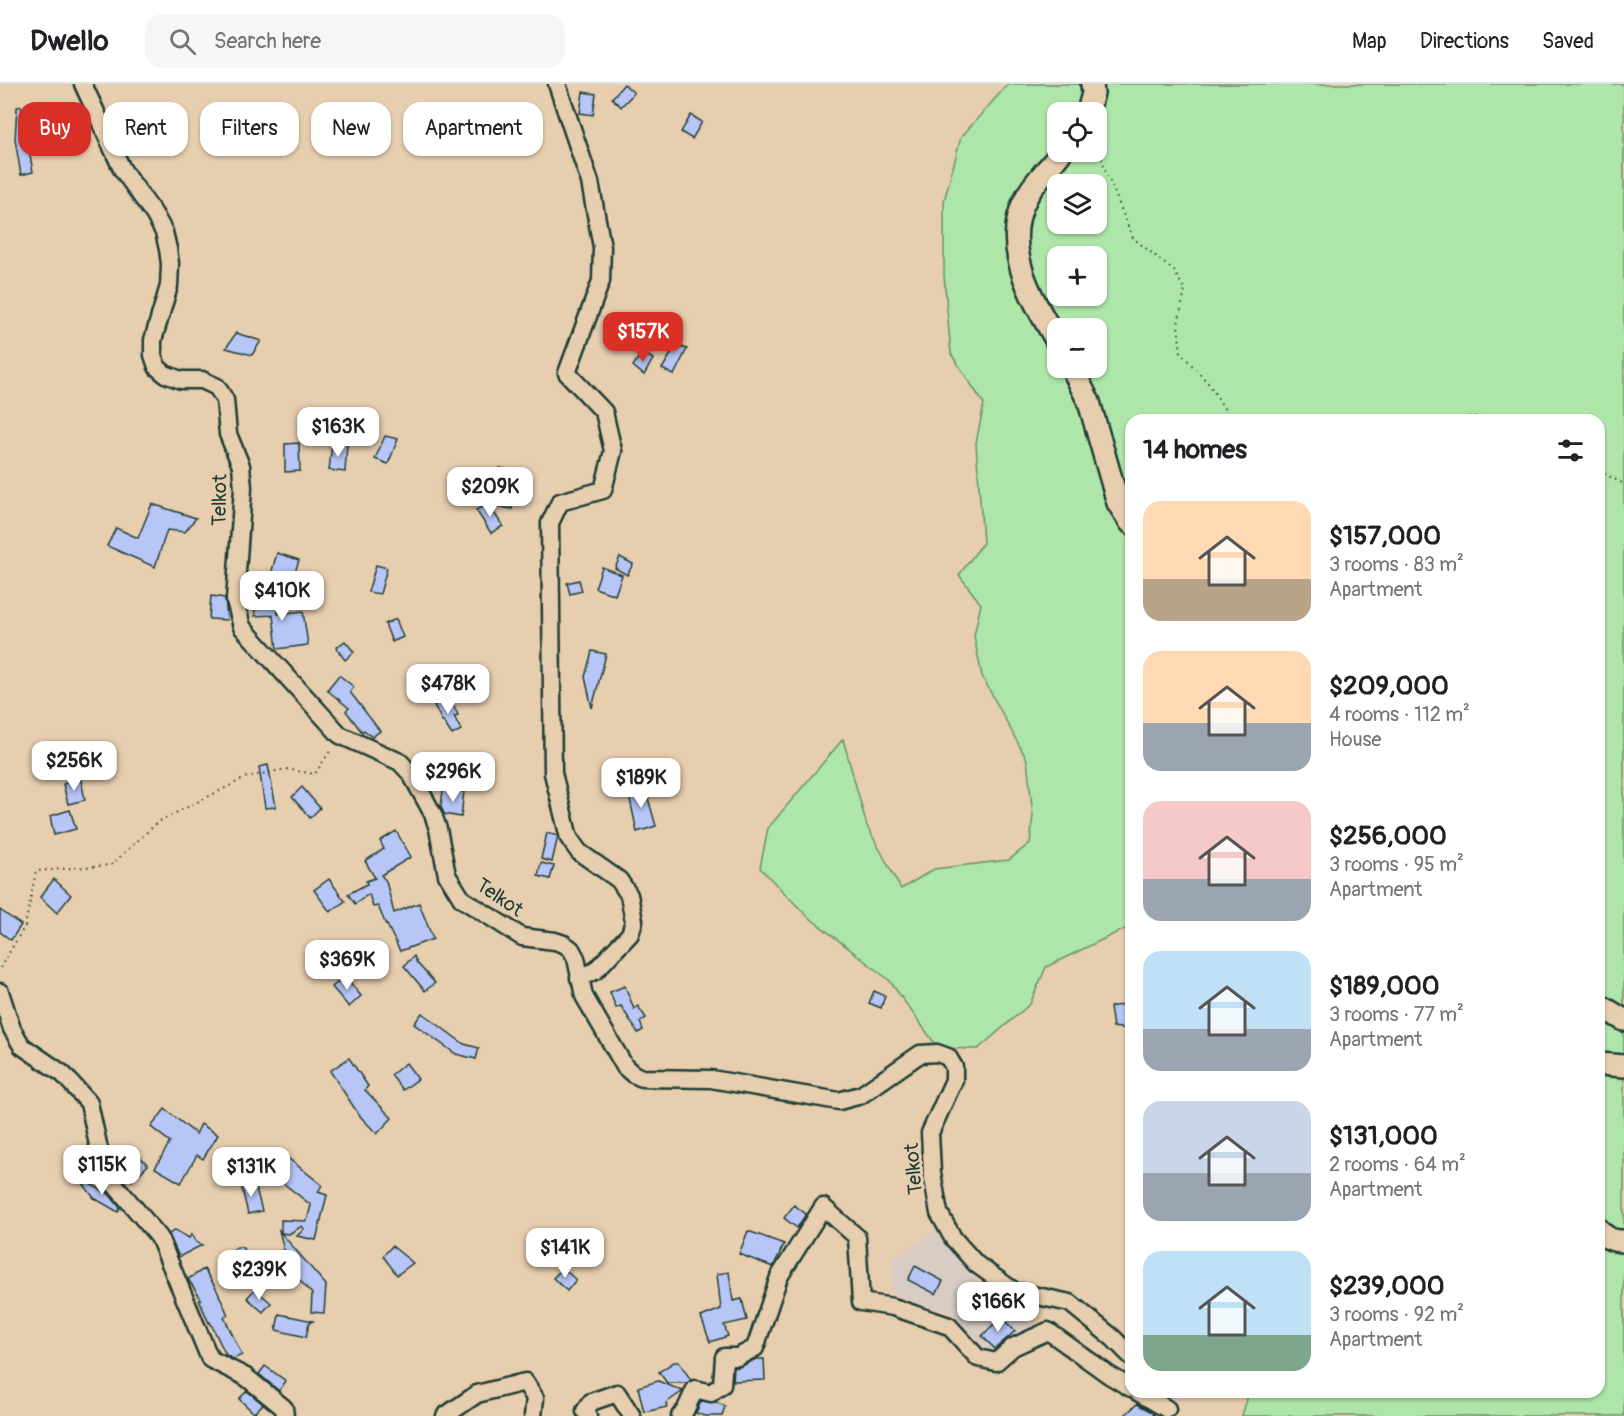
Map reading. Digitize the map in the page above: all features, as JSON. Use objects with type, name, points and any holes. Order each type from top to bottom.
[{"type":"street","name":"Telkot","points":[[83,84],[122,169],[164,232],[168,249],[169,286],[153,340],[153,355],[157,367],[165,374],[181,380],[202,380],[209,383],[217,387],[225,400],[228,434],[241,466],[243,488],[235,600],[242,627],[340,735],[400,762],[411,774],[433,814],[447,875],[462,899],[522,937],[564,944],[571,949],[576,958],[584,996],[618,1056],[633,1074],[642,1078],[711,1079],[838,1101],[861,1095],[920,1054],[937,1053],[948,1057],[954,1067],[954,1080],[930,1133],[932,1173],[939,1213],[953,1238],[976,1264],[1014,1291],[1070,1303],[1125,1350]]},
{"type":"street","points":[[557,84],[590,182],[602,247],[601,282],[567,374],[604,412],[613,451],[603,490],[560,502],[550,523],[553,773],[569,838],[579,852],[620,880],[629,895],[634,921],[630,934],[595,970],[579,978]]},
{"type":"street","points":[[1091,102],[1092,84]]},
{"type":"street","points":[[1047,325],[1035,305],[1020,267],[1015,242],[1018,215],[1028,194],[1053,162]]},
{"type":"street","points":[[1077,378],[1089,402],[1118,503],[1125,514]]},
{"type":"street","points":[[0,992],[12,1029],[22,1046],[63,1074],[89,1102],[104,1173],[159,1237],[210,1359],[246,1377],[284,1408],[285,1416]]},
{"type":"street","points":[[1605,1009],[1624,1020]]},
{"type":"street","points":[[1605,1064],[1624,1066]]},
{"type":"street","points":[[680,1416],[685,1411],[695,1389],[711,1393],[722,1385],[724,1357],[738,1357],[755,1348],[779,1277],[823,1208],[858,1237],[861,1302],[893,1307],[949,1326],[978,1358],[996,1362],[1013,1347],[1048,1331],[1108,1375],[1125,1385]]},
{"type":"street","points":[[1605,1237],[1614,1241],[1624,1240]]},
{"type":"street","points":[[445,1416],[477,1394],[525,1382],[535,1398],[533,1416]]},
{"type":"street","points":[[588,1416],[585,1411],[591,1402],[617,1393],[632,1416]]},
{"type":"street","points":[[1148,1398],[1171,1412]]},
{"type":"street","points":[[1162,1398],[1171,1412]]},
{"type":"path","points":[[1103,162],[1133,238],[1174,271],[1185,290],[1178,324],[1181,353],[1209,384],[1226,414]]},
{"type":"path","points":[[1605,474],[1624,484]]},
{"type":"path","points":[[0,968],[25,926],[36,871],[111,865],[158,822],[247,777],[286,768],[315,774],[340,735]]},
{"type":"shaded area","points":[[935,1230],[979,1282],[1034,1329],[993,1356],[953,1314],[892,1294],[891,1261]]},
{"type":"green space","points":[[1008,84],[1624,84],[1624,1416],[1242,1416],[1247,1398],[1605,1398],[1605,414],[1125,414],[1125,929],[1046,967],[1030,1004],[978,1049],[938,1048],[889,980],[806,915],[760,868],[768,828],[843,739],[867,826],[901,889],[934,869],[1009,860],[1030,843],[1033,815],[1027,760],[982,676],[974,636],[981,604],[959,575],[983,543],[976,443],[984,404],[951,354],[944,275],[944,201],[961,137]]},
{"type":"building","points":[[624,84],[634,93],[621,107],[612,98]]},
{"type":"building","points":[[583,92],[596,94],[593,115],[580,113]]},
{"type":"building","points":[[17,107],[18,156],[30,156],[33,172],[21,175],[15,139]]},
{"type":"building","points":[[691,115],[702,122],[692,139],[681,132]]},
{"type":"building","points":[[236,333],[261,341],[252,355],[226,348]]},
{"type":"building","points":[[676,345],[687,349],[674,375],[662,369]]},
{"type":"building","points":[[642,352],[653,359],[644,375],[633,366]]},
{"type":"building","points":[[314,414],[318,429],[308,431],[303,417]]},
{"type":"building","points":[[385,436],[398,439],[388,464],[375,459]]},
{"type":"building","points":[[299,443],[300,471],[285,472],[285,444]]},
{"type":"building","points":[[332,444],[347,444],[345,472],[329,470]]},
{"type":"building","points":[[500,468],[516,471],[512,509],[495,506]]},
{"type":"building","points":[[152,504],[196,518],[185,532],[167,530],[155,567],[107,546],[116,528],[138,538]]},
{"type":"building","points":[[488,504],[503,526],[491,533],[476,510]]},
{"type":"building","points":[[277,553],[299,560],[292,581],[271,574]]},
{"type":"building","points":[[620,557],[633,564],[627,575],[615,568]]},
{"type":"building","points":[[376,565],[387,568],[380,594],[368,592]]},
{"type":"building","points":[[602,567],[622,575],[615,595],[595,588]]},
{"type":"building","points":[[579,580],[582,591],[570,594],[567,583]]},
{"type":"building","points":[[277,593],[278,614],[303,611],[308,645],[277,649],[273,615],[255,616],[254,594]]},
{"type":"building","points":[[211,596],[225,598],[227,620],[209,619]]},
{"type":"building","points":[[396,619],[403,637],[392,642],[385,624]]},
{"type":"building","points":[[345,641],[354,652],[345,660],[336,648]]},
{"type":"building","points":[[592,651],[606,654],[592,708],[585,677]]},
{"type":"building","points":[[339,675],[354,687],[350,692],[380,731],[372,737],[364,730],[362,732],[346,711],[349,708],[327,690]]},
{"type":"building","points":[[450,698],[458,715],[454,716],[461,730],[452,735],[434,705]]},
{"type":"building","points":[[268,765],[276,807],[265,808],[259,767]]},
{"type":"building","points":[[81,780],[85,800],[68,804],[63,784]]},
{"type":"building","points":[[644,784],[656,826],[637,832],[628,790]]},
{"type":"building","points":[[302,787],[320,808],[310,818],[292,797]]},
{"type":"building","points":[[443,790],[464,791],[461,817],[444,814],[441,806]]},
{"type":"building","points":[[70,810],[76,829],[54,835],[50,816]]},
{"type":"building","points":[[396,831],[411,857],[381,875],[386,881],[394,913],[419,903],[433,939],[400,951],[378,906],[373,907],[369,894],[355,904],[348,894],[367,884],[366,881],[375,878],[365,861],[384,849],[380,841]]},
{"type":"building","points":[[547,833],[558,836],[552,862],[541,859]]},
{"type":"building","points":[[541,863],[554,866],[550,879],[538,876]]},
{"type":"building","points":[[54,879],[71,895],[57,913],[40,897]]},
{"type":"building","points":[[329,879],[345,901],[330,912],[314,890]]},
{"type":"building","points":[[0,910],[21,925],[11,940],[0,932]]},
{"type":"building","points":[[414,956],[417,963],[435,983],[425,991],[404,966]]},
{"type":"building","points":[[345,976],[361,996],[349,1007],[332,987]]},
{"type":"building","points":[[625,986],[634,1009],[638,1006],[646,1018],[640,1022],[643,1030],[638,1033],[621,1006],[616,1008],[610,992]]},
{"type":"building","points":[[874,991],[885,996],[881,1008],[869,1003]]},
{"type":"building","points":[[1125,1004],[1125,1029],[1113,1027],[1110,1007]]},
{"type":"building","points":[[422,1013],[464,1044],[479,1048],[476,1059],[456,1054],[414,1024]]},
{"type":"building","points":[[349,1058],[368,1086],[365,1090],[392,1118],[377,1134],[359,1115],[330,1071]]},
{"type":"building","points":[[406,1063],[418,1079],[403,1090],[391,1075]]},
{"type":"building","points":[[165,1109],[196,1134],[201,1124],[218,1135],[203,1159],[197,1155],[181,1183],[155,1168],[170,1142],[151,1127]]},
{"type":"building","points":[[129,1146],[148,1165],[132,1181],[113,1161]]},
{"type":"building","points":[[279,1151],[322,1185],[318,1192],[327,1195],[316,1240],[297,1236],[304,1229],[302,1226],[289,1234],[281,1233],[326,1285],[324,1313],[311,1312],[312,1294],[288,1267],[279,1230],[281,1232],[281,1220],[307,1221],[311,1205],[265,1169]]},
{"type":"building","points":[[79,1178],[109,1194],[120,1208],[118,1212],[94,1198]]},
{"type":"building","points":[[254,1181],[262,1211],[248,1214],[241,1184]]},
{"type":"building","points":[[794,1205],[806,1214],[797,1228],[784,1218]]},
{"type":"building","points":[[175,1230],[189,1238],[192,1234],[196,1242],[202,1245],[179,1257],[169,1234]]},
{"type":"building","points":[[748,1231],[784,1244],[773,1267],[739,1254]]},
{"type":"building","points":[[392,1246],[413,1263],[397,1275],[383,1256]]},
{"type":"building","points":[[237,1247],[242,1247],[249,1258],[230,1270],[222,1257]]},
{"type":"building","points":[[915,1266],[943,1281],[936,1294],[908,1280]]},
{"type":"building","points":[[563,1268],[576,1280],[567,1291],[553,1278]]},
{"type":"building","points":[[204,1269],[216,1288],[228,1315],[224,1317],[242,1355],[233,1359],[226,1355],[209,1323],[199,1300],[201,1299],[188,1279]]},
{"type":"building","points":[[729,1272],[733,1301],[742,1299],[747,1320],[724,1325],[728,1336],[710,1342],[701,1317],[721,1309],[717,1274]]},
{"type":"building","points":[[255,1289],[271,1303],[263,1312],[247,1298]]},
{"type":"building","points":[[279,1314],[313,1321],[309,1323],[306,1337],[276,1330]]},
{"type":"building","points":[[1001,1317],[1015,1331],[995,1349],[982,1336]]},
{"type":"building","points":[[756,1359],[764,1359],[765,1380],[733,1381],[734,1368]]},
{"type":"building","points":[[674,1362],[679,1362],[691,1380],[687,1383],[667,1383],[659,1372]]},
{"type":"building","points":[[265,1366],[286,1381],[279,1391],[259,1374]]},
{"type":"building","points":[[658,1381],[683,1391],[666,1403],[667,1407],[644,1412],[638,1387]]},
{"type":"building","points":[[247,1391],[263,1404],[254,1413],[239,1399]]},
{"type":"building","points":[[701,1401],[715,1402],[725,1406],[722,1416],[705,1416],[696,1413]]},
{"type":"building","points":[[1137,1404],[1152,1412],[1155,1416],[1124,1416]]}]
